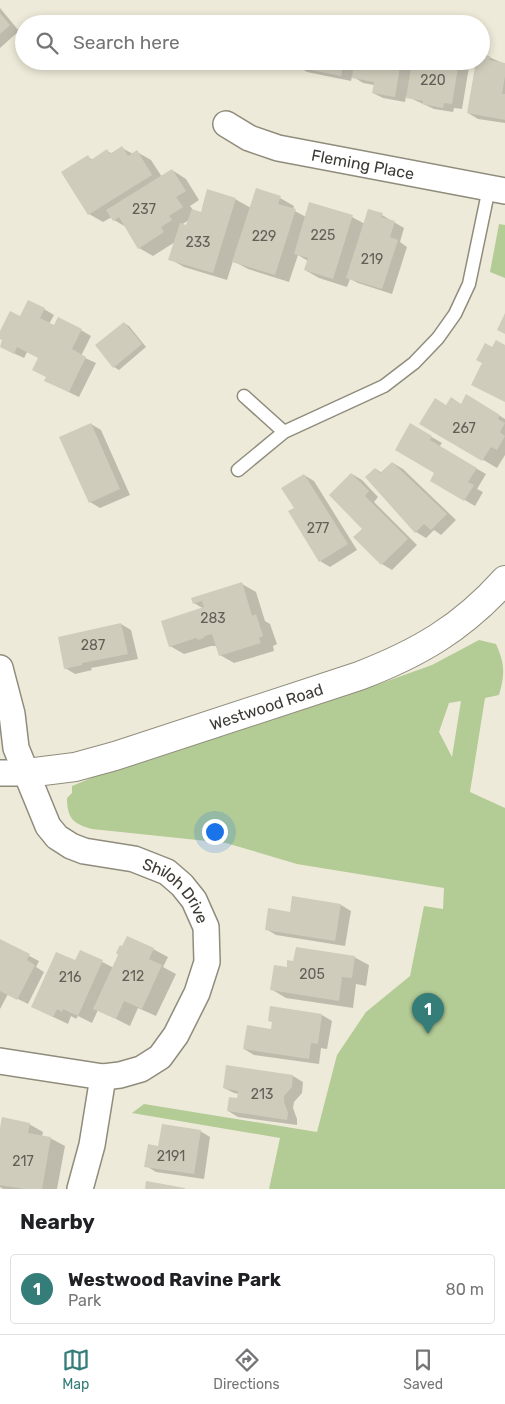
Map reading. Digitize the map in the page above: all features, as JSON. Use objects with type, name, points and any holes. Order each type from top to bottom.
[{"type":"street","name":"Fleming Place","points":[[226,124],[249,138],[278,148],[497,189]]},
{"type":"street","name":"Westwood Road","points":[[0,773],[27,773],[75,767],[115,756],[359,676],[422,648],[456,626],[487,600],[505,580]]},
{"type":"street","name":"Shiloh Drive","points":[[0,668],[12,714],[16,748],[48,826],[57,837],[71,846],[84,851],[134,859],[167,872],[182,885],[194,900],[206,927],[207,962],[197,992],[176,1035],[160,1057],[141,1069],[120,1075],[103,1077],[0,1060]]},
{"type":"street","points":[[80,1189],[92,1145],[103,1077]]},
{"type":"lane","points":[[238,470],[284,432],[384,386],[414,363],[438,338],[455,314],[469,284],[497,189]]},
{"type":"lane","points":[[244,396],[284,432]]},
{"type":"green space","points":[[499,224],[505,225],[505,278],[490,272]]},
{"type":"green space","points":[[479,640],[496,644],[502,663],[503,675],[499,695],[485,698],[470,792],[505,808],[505,1189],[269,1189],[280,1138],[132,1113],[144,1104],[317,1132],[337,1055],[366,1012],[410,976],[424,906],[443,909],[444,888],[297,864],[226,843],[92,829],[80,825],[72,819],[68,811],[67,798],[72,793],[72,786],[101,774],[432,665]],"holes":[[[461,701],[452,757],[439,732],[449,703]]]},
{"type":"building","points":[[0,13],[10,25],[0,34]]},
{"type":"building","points":[[490,60],[505,63],[502,94],[505,94],[505,120],[467,113],[474,70],[490,70]]},
{"type":"building","points":[[310,70],[342,70],[341,76]]},
{"type":"building","points":[[353,70],[400,70],[395,97],[372,93],[374,82],[352,78]]},
{"type":"building","points":[[411,70],[458,70],[452,104],[444,103],[443,108],[422,104],[423,101],[406,98]]},
{"type":"building","points":[[122,146],[128,156],[137,150],[152,175],[88,215],[61,172],[88,155],[91,160],[107,149],[110,154]]},
{"type":"building","points":[[172,169],[186,191],[176,197],[183,207],[169,216],[172,220],[161,227],[164,232],[138,249],[119,217],[113,221],[106,210]]},
{"type":"building","points":[[256,188],[281,196],[278,204],[296,209],[275,275],[232,262]]},
{"type":"building","points":[[207,189],[236,198],[213,273],[168,260],[180,223],[186,225],[192,209],[201,212]]},
{"type":"building","points":[[309,202],[353,215],[333,279],[304,270],[308,258],[294,254]]},
{"type":"building","points":[[368,209],[383,213],[381,217],[395,221],[390,237],[398,240],[382,289],[346,278]]},
{"type":"building","points":[[28,300],[45,308],[40,318],[54,325],[58,317],[82,329],[72,349],[86,357],[69,392],[44,381],[46,377],[32,370],[38,358],[17,347],[14,354],[0,347],[2,340],[0,339],[0,331],[10,311],[20,316]]},
{"type":"building","points":[[505,313],[505,334],[497,330]]},
{"type":"building","points":[[124,322],[142,344],[113,368],[95,345]]},
{"type":"building","points":[[496,340],[505,345],[505,402],[471,385],[482,363],[476,360],[485,343],[492,347]]},
{"type":"building","points":[[466,394],[500,415],[498,419],[505,423],[500,432],[505,436],[497,450],[491,447],[482,461],[419,424],[435,398],[446,405],[451,397],[461,404]]},
{"type":"building","points":[[91,423],[120,489],[89,503],[59,437]]},
{"type":"building","points":[[410,423],[432,436],[430,440],[477,468],[468,482],[474,485],[464,501],[430,481],[434,473],[395,450]]},
{"type":"building","points":[[392,462],[447,514],[431,530],[424,524],[415,533],[365,477],[375,468],[380,473]]},
{"type":"building","points":[[351,473],[369,491],[365,496],[408,539],[381,565],[353,537],[362,529],[329,495]]},
{"type":"building","points":[[304,474],[348,544],[319,562],[288,511],[294,508],[281,488]]},
{"type":"building","points":[[242,582],[252,616],[256,614],[263,636],[259,638],[261,643],[219,656],[212,634],[198,640],[196,638],[169,647],[161,621],[204,607],[202,601],[193,604],[191,598]]},
{"type":"building","points":[[121,623],[128,654],[82,663],[82,665],[64,669],[58,637]]},
{"type":"building","points":[[292,896],[341,904],[335,941],[265,930],[268,908],[290,912]]},
{"type":"building","points":[[127,936],[154,948],[149,959],[162,965],[142,1009],[124,1001],[116,1019],[93,1009],[118,955],[116,953]]},
{"type":"building","points":[[0,939],[30,954],[27,960],[35,965],[17,1000],[0,991]]},
{"type":"building","points":[[296,947],[355,956],[352,978],[342,977],[339,1001],[270,990],[274,965],[287,967],[287,960],[293,961]]},
{"type":"building","points":[[80,950],[103,960],[78,1016],[63,1009],[62,1012],[57,1009],[53,1017],[31,1007],[56,952],[75,960]]},
{"type":"building","points":[[270,1006],[322,1014],[318,1044],[311,1043],[309,1059],[243,1049],[247,1025],[271,1029],[272,1022],[268,1021]]},
{"type":"building","points":[[226,1065],[293,1075],[292,1087],[284,1096],[288,1113],[287,1120],[227,1111],[229,1097],[237,1098],[238,1091],[223,1088]]},
{"type":"building","points":[[2,1117],[30,1123],[28,1133],[51,1137],[42,1189],[25,1189],[0,1185],[0,1128]]},
{"type":"building","points":[[162,1124],[201,1130],[194,1174],[144,1167],[148,1144],[158,1146]]},
{"type":"building","points":[[146,1181],[185,1188],[185,1189],[145,1189]]},
{"type":"place","name":"Westwood Ravine Park","points":[[428,1034]]}]
